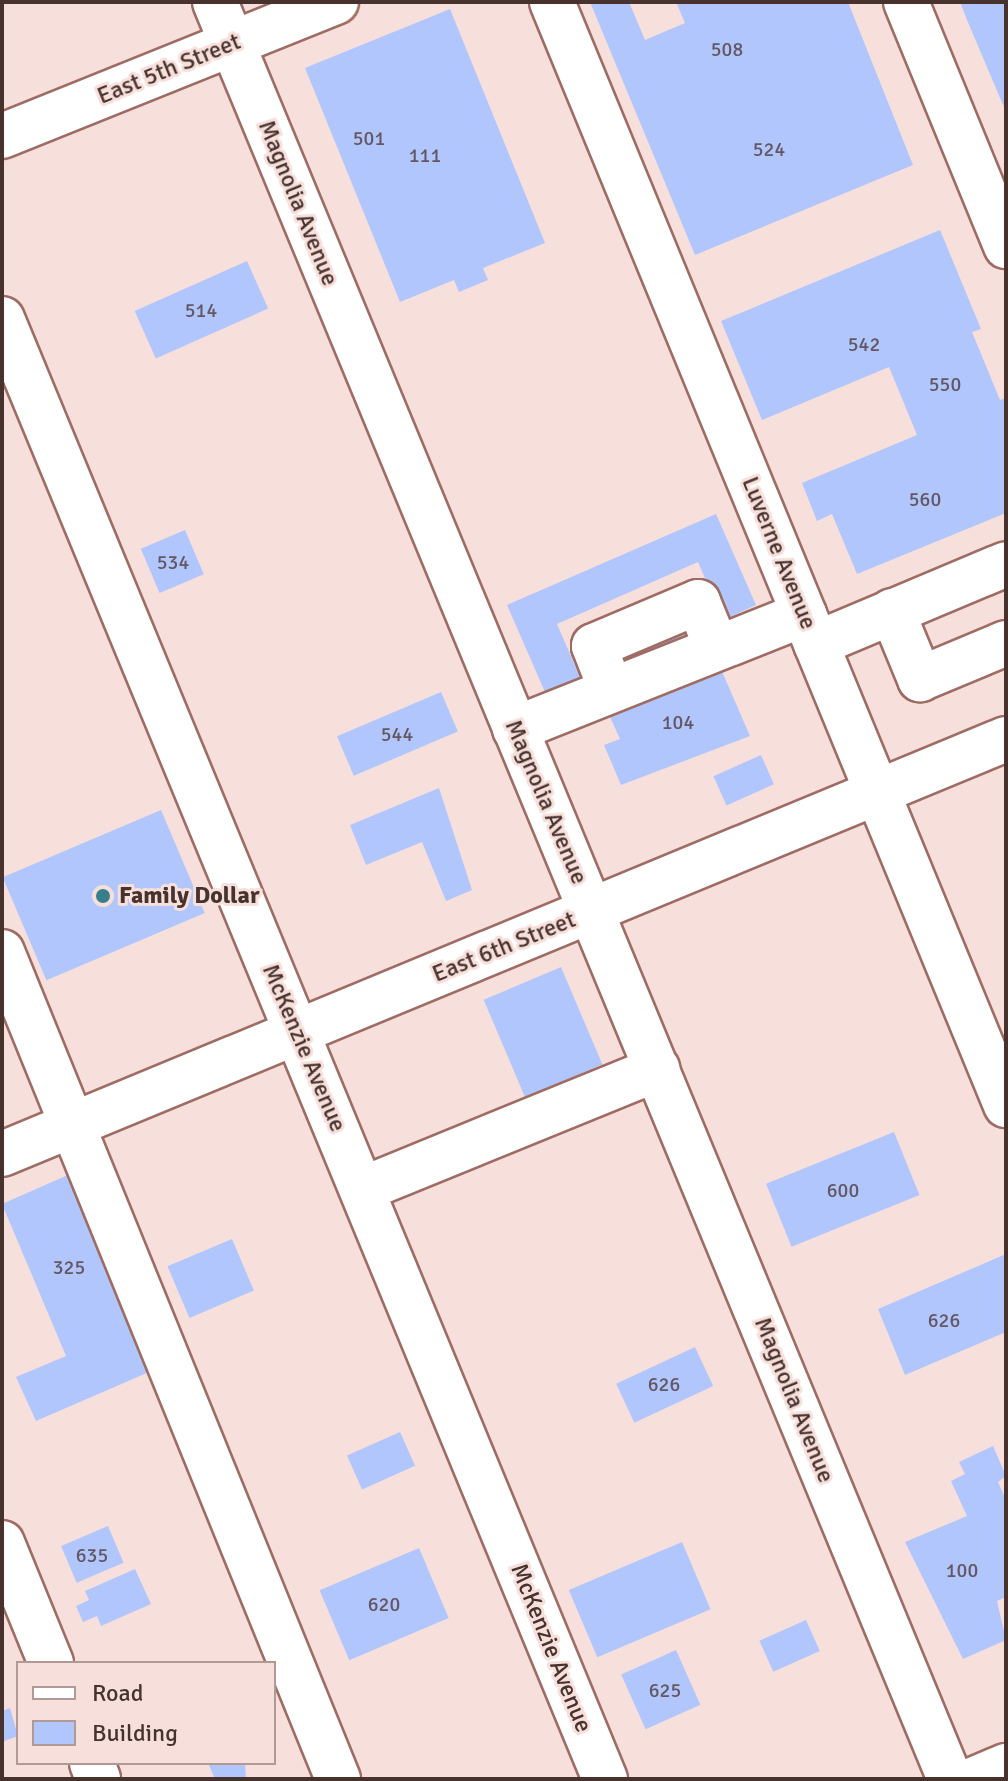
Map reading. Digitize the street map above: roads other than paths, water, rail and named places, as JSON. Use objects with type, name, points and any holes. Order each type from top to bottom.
[{"type":"street","name":"Magnolia Avenue","points":[[215,2],[950,1779]]},
{"type":"street","name":"East 5th Street","points":[[2,136],[336,2]]},
{"type":"street","name":"Luverne Avenue","points":[[552,2],[1006,1105]]},
{"type":"street","points":[[906,2],[1006,246]]},
{"type":"street","name":"McKenzie Avenue","points":[[2,319],[605,1779]]},
{"type":"street","points":[[515,729],[610,687],[716,646],[892,611],[1006,564]]},
{"type":"street","points":[[892,611],[920,679],[1006,643]]},
{"type":"street","name":"East 6th Street","points":[[2,1154],[1006,739]]},
{"type":"street","points":[[2,952],[338,1779]]},
{"type":"street","points":[[363,1189],[657,1069]]},
{"type":"street","points":[[2,1543],[50,1661]]},
{"type":"street","points":[[975,1779],[1006,1766]]},
{"type":"place","name":"Family Dollar","points":[[103,896]]}]
